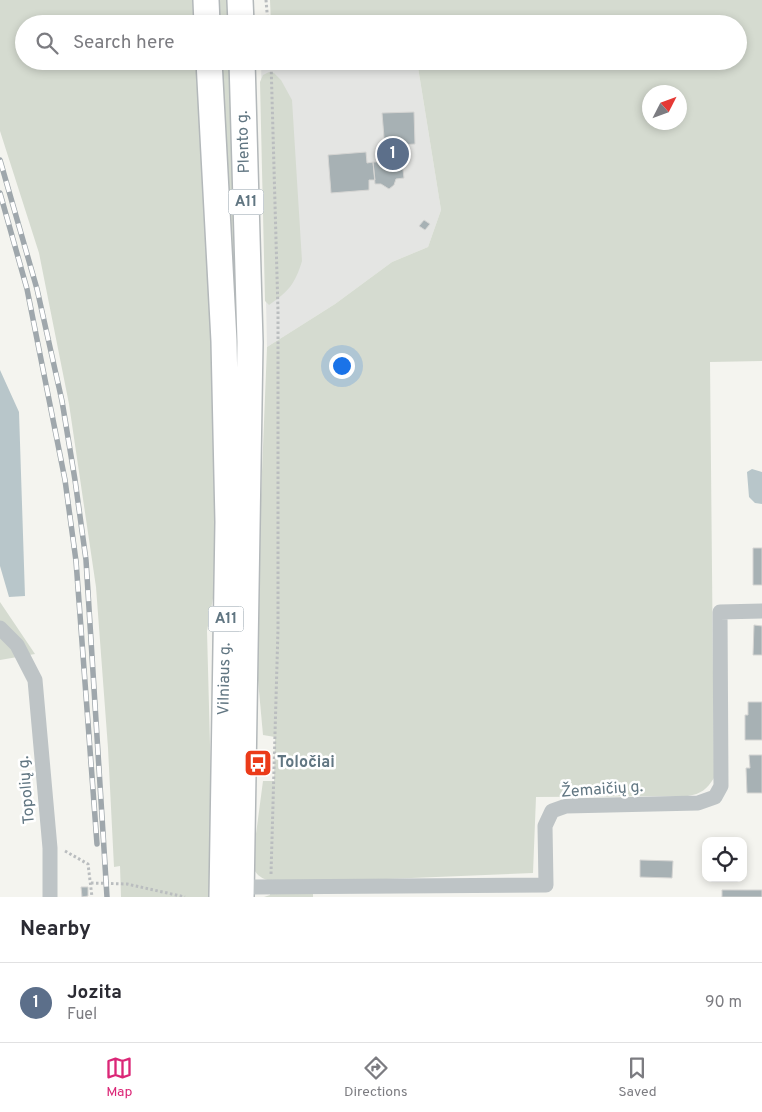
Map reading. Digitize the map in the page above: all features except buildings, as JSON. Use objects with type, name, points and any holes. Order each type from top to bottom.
[{"type":"highway","points":[[206,0],[207,15]]},
{"type":"highway","points":[[240,0],[241,15]]},
{"type":"highway","name":"Plento g.","points":[[209,70],[224,341]]},
{"type":"highway","name":"Plento g.","points":[[242,70],[250,342]]},
{"type":"highway","name":"Vilniaus g.","points":[[224,341],[235,894]]},
{"type":"highway","name":"Vilniaus g.","points":[[235,894],[250,342]]},
{"type":"street","name":"Žemaičių g.","points":[[235,894],[270,887],[546,885],[544,826],[552,811],[566,806],[698,803],[715,797],[721,786],[720,612],[762,611]]},
{"type":"street","name":"Topolių g.","points":[[0,628],[17,645],[36,680],[50,848],[50,897]]},
{"type":"path","points":[[266,0],[267,15]]},
{"type":"path","points":[[270,887],[278,629],[278,311],[271,70]]},
{"type":"path","points":[[50,848],[68,852],[88,864],[92,897]]},
{"type":"path","points":[[91,883],[127,884],[185,897]]},
{"type":"shaded area","points":[[0,0],[193,0],[194,15],[15,15],[15,70],[199,70],[211,201],[218,571],[207,631],[214,897],[121,897],[120,866],[114,867],[108,748],[96,587],[69,404],[39,253],[0,131]]},
{"type":"shaded area","points":[[214,0],[229,0],[230,15],[215,15]]},
{"type":"shaded area","points":[[270,0],[762,0],[762,361],[710,362],[714,778],[703,790],[688,796],[536,797],[533,873],[313,882],[313,897],[264,897],[270,895],[270,881],[258,875],[252,864],[263,781],[274,781],[275,737],[263,735],[255,647],[267,347],[335,304],[392,262],[428,247],[441,210],[418,70],[747,70],[747,15],[271,15]]},
{"type":"shaded area","points":[[218,70],[232,70],[240,347],[234,350]]},
{"type":"shaded area","points":[[261,70],[418,70],[441,210],[428,247],[392,262],[335,304],[267,347]]},
{"type":"shaded area","points":[[269,72],[274,73],[281,80],[292,100],[302,261],[297,276],[290,286],[269,305],[265,301],[260,82],[263,75]]},
{"type":"shaded area","points":[[0,370],[19,412],[25,596],[9,597],[0,566]]},
{"type":"shaded area","points":[[752,469],[762,472],[762,504],[755,503],[749,497],[747,472]]},
{"type":"shaded area","points":[[0,602],[35,654],[0,660]]},
{"type":"railway","points":[[0,160],[37,289],[62,401],[75,480],[86,560],[107,897]]},
{"type":"railway","points":[[0,193],[27,289],[65,480],[76,561],[97,844]]},
{"type":"place","name":"Jozita","points":[[393,154]]},
{"type":"place","name":"Toločiai","points":[[258,763]]}]
